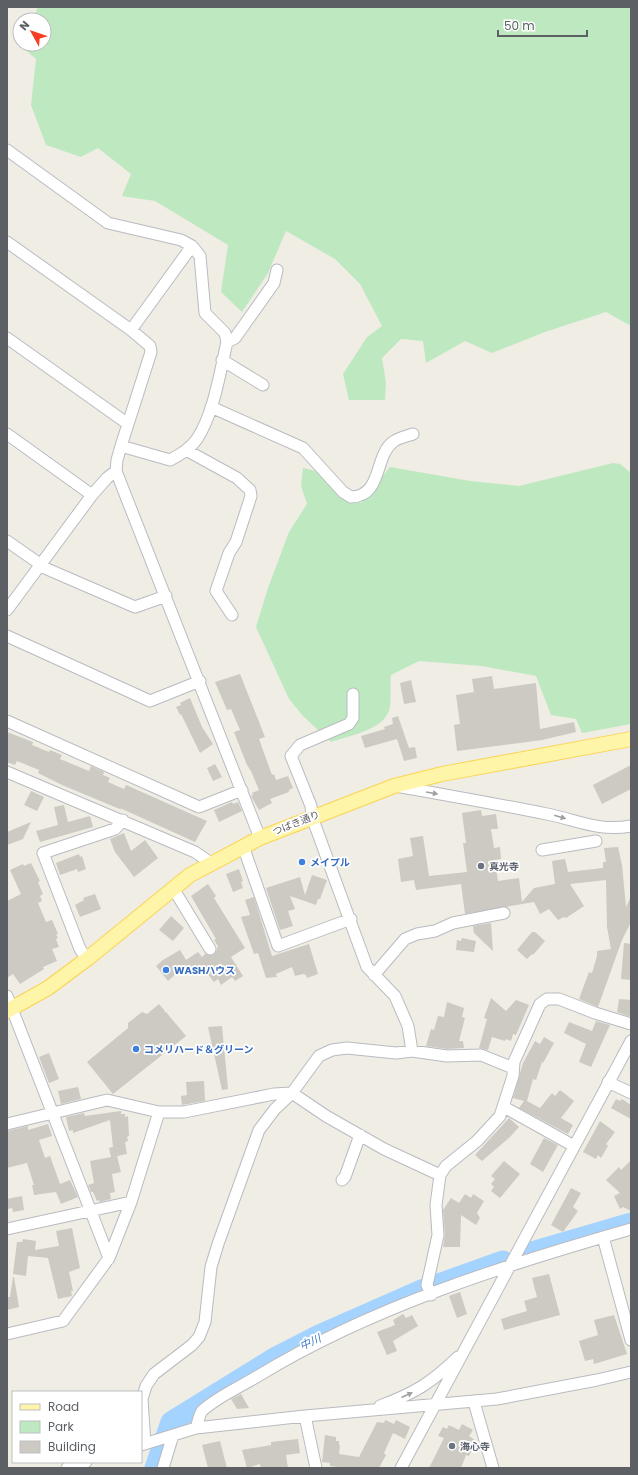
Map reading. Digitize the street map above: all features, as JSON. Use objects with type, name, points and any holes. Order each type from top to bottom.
[{"type":"main road","name":"つばき通り","points":[[9,1005],[48,988],[87,959],[173,888],[211,863],[260,838],[312,816],[394,786],[442,774],[631,739]]},
{"type":"street","points":[[7,150],[108,222],[181,240],[192,246],[200,256],[205,313],[225,333],[227,342],[211,407],[196,440],[186,450],[170,460],[121,446]]},
{"type":"street","points":[[7,242],[131,330],[150,346],[151,352],[121,446],[116,471],[200,681],[260,838]]},
{"type":"street","points":[[131,330],[192,246]]},
{"type":"street","points":[[227,342],[236,338],[274,283],[277,270]]},
{"type":"street","points":[[7,338],[128,424]]},
{"type":"street","points":[[222,360],[263,385]]},
{"type":"street","points":[[211,407],[303,448],[323,468],[339,488],[351,497],[365,494],[371,487],[384,456],[392,442],[413,434]]},
{"type":"street","points":[[7,434],[92,495]]},
{"type":"street","points":[[186,450],[236,478],[250,490],[251,496],[236,542],[229,553],[216,590],[232,615]]},
{"type":"street","points":[[7,610],[92,495],[107,478],[116,471]]},
{"type":"street","points":[[7,541],[47,569],[135,607],[166,596]]},
{"type":"street","points":[[7,636],[150,701],[200,681]]},
{"type":"street","points":[[352,694],[353,718],[348,724],[300,745],[291,756],[311,806],[312,816],[367,966],[395,996],[408,1026],[412,1051]]},
{"type":"street","points":[[7,721],[199,807],[242,790]]},
{"type":"street","points":[[7,772],[124,820],[195,852],[211,863]]},
{"type":"street","points":[[394,786],[549,814],[598,827],[618,828],[631,826]]},
{"type":"street","points":[[87,959],[80,949],[43,853],[115,829],[124,820]]},
{"type":"street","points":[[542,850],[596,841]]},
{"type":"street","points":[[243,846],[278,946],[351,919]]},
{"type":"street","points":[[173,888],[210,949]]},
{"type":"street","points":[[374,975],[405,939],[417,934],[435,931],[453,923],[504,913]]},
{"type":"street","points":[[429,1290],[438,1235],[436,1192],[440,1175],[446,1166],[477,1141],[500,1116],[504,1107],[513,1076],[513,1068],[522,1041],[531,1026],[540,1004],[547,999],[559,999],[595,1013],[631,1024]]},
{"type":"street","points":[[9,1005],[92,1211],[109,1258]]},
{"type":"street","points":[[401,1468],[631,1040]]},
{"type":"street","points":[[513,1068],[481,1055],[447,1056],[412,1051],[396,1053],[347,1048],[332,1050],[319,1056],[292,1093],[275,1109],[259,1130],[211,1267],[205,1322],[198,1337],[192,1345],[154,1374],[146,1386],[142,1399],[146,1444],[196,1428],[370,1410],[474,1402],[597,1380],[631,1372]]},
{"type":"street","points":[[608,1082],[631,1093]]},
{"type":"street","points":[[7,1124],[107,1100],[159,1112],[184,1112],[274,1094],[292,1093],[326,1116],[360,1135],[440,1175]]},
{"type":"street","points":[[504,1107],[574,1146]]},
{"type":"street","points":[[7,1334],[63,1321],[109,1258],[131,1202],[159,1112]]},
{"type":"street","points":[[342,1180],[345,1177],[360,1135]]},
{"type":"street","points":[[7,1229],[131,1202]]},
{"type":"street","points":[[196,1428],[201,1412],[274,1366],[343,1330],[429,1290],[631,1229]]},
{"type":"street","points":[[603,1237],[631,1340]]},
{"type":"street","points":[[370,1410],[422,1388],[436,1378],[465,1349]]},
{"type":"street","points":[[474,1402],[492,1468]]},
{"type":"street","points":[[306,1416],[316,1468]]},
{"type":"street","points":[[163,1468],[170,1436]]},
{"type":"street","points":[[67,1468],[83,1463]]},
{"type":"green space","points":[[38,7],[631,7],[631,326],[606,312],[545,332],[492,353],[465,341],[426,363],[423,341],[401,339],[382,358],[386,383],[385,400],[349,400],[343,374],[367,337],[382,326],[360,284],[335,259],[286,231],[268,273],[242,312],[221,292],[228,245],[155,201],[122,196],[131,174],[98,148],[81,157],[46,145],[31,105],[36,59],[28,52],[52,52],[52,12],[36,12]]},
{"type":"green space","points":[[613,463],[620,464],[631,473],[631,724],[582,733],[576,719],[551,715],[536,676],[482,666],[419,661],[391,675],[390,707],[387,715],[382,721],[375,726],[357,734],[331,742],[303,716],[289,699],[256,627],[268,588],[289,532],[307,504],[301,486],[303,468],[324,473],[342,493],[361,503],[390,467],[470,481],[519,486]]},
{"type":"building","points":[[240,674],[265,737],[259,739],[272,775],[274,774],[276,780],[288,776],[293,788],[289,790],[289,792],[270,799],[272,803],[259,810],[251,796],[253,795],[252,793],[259,790],[234,732],[240,730],[231,709],[227,710],[215,682]]},
{"type":"building","points":[[492,676],[494,689],[536,683],[540,729],[574,722],[576,732],[542,740],[457,751],[454,725],[460,724],[456,695],[474,692],[472,679]]},
{"type":"building","points":[[411,680],[416,702],[404,704],[400,683]]},
{"type":"building","points":[[190,698],[202,727],[213,744],[200,753],[176,707],[181,705],[180,703]]},
{"type":"building","points":[[398,716],[409,748],[415,747],[417,758],[404,761],[397,739],[365,748],[361,736],[385,729],[384,727],[393,724],[392,718]]},
{"type":"building","points":[[7,732],[33,742],[32,745],[49,752],[50,750],[62,755],[60,759],[89,771],[91,766],[104,772],[103,775],[110,778],[108,782],[124,789],[126,785],[207,821],[195,842],[120,808],[122,810],[62,785],[38,773],[39,770],[17,761],[15,765],[7,762]]},
{"type":"building","points":[[215,764],[222,777],[213,781],[207,768]]},
{"type":"building","points":[[631,765],[631,789],[602,804],[593,785]]},
{"type":"building","points":[[31,791],[44,797],[37,811],[24,805]]},
{"type":"building","points":[[232,802],[233,804],[238,802],[242,811],[219,822],[214,810]]},
{"type":"building","points":[[64,805],[68,822],[90,816],[93,827],[40,842],[36,831],[58,825],[54,807]]},
{"type":"building","points":[[481,810],[482,816],[496,814],[498,829],[491,829],[494,848],[500,847],[501,859],[495,860],[498,881],[519,878],[522,902],[534,888],[555,884],[552,861],[565,859],[568,872],[603,868],[603,862],[606,862],[604,848],[618,847],[622,865],[626,907],[631,896],[631,922],[622,940],[598,1007],[579,999],[589,972],[592,973],[597,951],[611,949],[607,927],[606,880],[570,884],[584,906],[566,918],[564,917],[558,920],[549,909],[540,914],[534,902],[465,914],[461,884],[416,890],[414,880],[401,882],[398,859],[413,856],[410,838],[423,836],[429,876],[467,872],[463,843],[466,843],[462,813]]},
{"type":"building","points":[[31,822],[23,839],[7,845],[7,832]]},
{"type":"building","points":[[124,833],[131,851],[145,840],[158,858],[134,877],[115,852],[110,839]]},
{"type":"building","points":[[79,854],[80,857],[82,856],[86,869],[78,872],[77,869],[60,875],[56,863]]},
{"type":"building","points":[[31,863],[40,881],[38,882],[43,894],[40,896],[42,901],[38,903],[46,922],[52,920],[58,934],[56,934],[58,938],[56,939],[59,947],[52,949],[57,961],[43,967],[44,969],[20,984],[13,974],[7,978],[7,901],[21,894],[10,870],[23,864],[24,866]]},
{"type":"building","points":[[239,869],[243,881],[241,882],[243,888],[233,892],[226,874]]},
{"type":"building","points":[[312,875],[327,880],[320,899],[318,899],[316,905],[290,896],[295,909],[288,911],[293,926],[280,930],[266,888],[300,877],[305,895]]},
{"type":"building","points":[[208,884],[216,896],[214,898],[245,948],[231,957],[243,976],[235,981],[232,977],[221,985],[218,979],[214,982],[203,968],[191,975],[185,966],[168,981],[156,966],[163,960],[180,950],[186,960],[198,952],[202,957],[205,954],[213,955],[216,952],[218,946],[214,940],[216,939],[191,896]]},
{"type":"building","points":[[95,894],[101,909],[80,917],[75,905],[84,900],[83,898]]},
{"type":"building","points":[[254,897],[272,956],[309,944],[318,974],[307,978],[306,975],[303,974],[295,976],[292,967],[276,974],[277,977],[266,978],[258,953],[254,954],[241,917],[250,915],[245,900]]},
{"type":"building","points":[[171,916],[184,928],[173,941],[159,930]]},
{"type":"building","points":[[491,923],[493,951],[474,933],[473,926]]},
{"type":"building","points":[[532,932],[535,932],[545,941],[533,955],[532,954],[527,959],[517,950]]},
{"type":"building","points":[[462,938],[476,941],[474,952],[456,950],[457,940],[461,941]]},
{"type":"building","points":[[624,943],[631,944],[631,980],[621,979]]},
{"type":"building","points":[[491,998],[506,1011],[516,1000],[529,1005],[516,1035],[513,1034],[511,1041],[506,1039],[505,1041],[492,1037],[488,1050],[479,1048],[487,1019],[484,1018]]},
{"type":"building","points":[[619,999],[631,1000],[631,1017],[617,1012]]},
{"type":"building","points":[[447,1002],[464,1008],[462,1017],[465,1018],[459,1041],[463,1041],[464,1048],[447,1049],[426,1046],[431,1029],[434,1030],[438,1016],[444,1017]]},
{"type":"building","name":"コメリハード＆グリーン","points":[[159,1004],[165,1011],[164,1012],[166,1012],[186,1036],[113,1094],[87,1062],[128,1028],[128,1023],[142,1012],[147,1014]]},
{"type":"building","points":[[596,1021],[610,1025],[591,1067],[579,1062],[586,1044],[564,1033],[569,1022],[592,1031]]},
{"type":"building","points":[[222,1026],[228,1089],[222,1090],[208,1027]]},
{"type":"building","points":[[544,1037],[554,1043],[543,1063],[542,1062],[536,1080],[533,1079],[527,1101],[540,1108],[552,1093],[555,1096],[560,1090],[574,1101],[561,1118],[573,1125],[568,1134],[519,1108],[524,1101],[513,1098],[523,1063],[535,1041],[540,1044]]},
{"type":"building","points":[[49,1053],[59,1079],[49,1083],[39,1057]]},
{"type":"building","points":[[204,1081],[205,1101],[182,1105],[181,1096],[187,1095],[186,1082]]},
{"type":"building","points":[[78,1087],[81,1099],[61,1104],[58,1091]]},
{"type":"building","points":[[616,1099],[620,1101],[622,1099],[631,1105],[631,1119],[611,1108]]},
{"type":"building","points":[[121,1111],[121,1114],[125,1114],[125,1117],[128,1116],[129,1136],[127,1137],[128,1141],[125,1142],[127,1154],[117,1156],[121,1172],[112,1174],[115,1192],[110,1193],[111,1199],[100,1202],[99,1200],[97,1201],[88,1185],[94,1183],[90,1161],[111,1157],[109,1148],[113,1147],[110,1120],[73,1133],[73,1130],[69,1131],[66,1117],[84,1113],[85,1116]]},
{"type":"building","points":[[509,1118],[519,1127],[510,1137],[482,1161],[475,1155]]},
{"type":"building","points":[[600,1121],[615,1132],[606,1144],[608,1146],[601,1158],[598,1155],[596,1159],[583,1152]]},
{"type":"building","points":[[48,1124],[52,1136],[39,1140],[45,1158],[50,1156],[60,1184],[70,1180],[78,1197],[61,1204],[56,1192],[34,1195],[32,1185],[34,1185],[27,1163],[7,1168],[7,1131],[28,1126],[28,1130]]},
{"type":"building","points":[[544,1138],[558,1145],[543,1172],[530,1164]]},
{"type":"building","points":[[631,1160],[631,1211],[623,1207],[620,1209],[614,1196],[620,1193],[606,1180],[619,1167],[621,1170]]},
{"type":"building","points":[[504,1161],[520,1174],[500,1198],[491,1191],[494,1187],[491,1184],[495,1179],[491,1176]]},
{"type":"building","points":[[571,1188],[581,1193],[573,1207],[578,1211],[563,1232],[551,1225]]},
{"type":"building","points":[[465,1194],[471,1198],[473,1194],[484,1201],[477,1213],[480,1218],[476,1225],[461,1215],[460,1247],[443,1247],[445,1235],[443,1210],[451,1198],[459,1203]]},
{"type":"building","points":[[22,1196],[24,1210],[13,1212],[12,1208],[8,1209],[7,1199]]},
{"type":"building","points":[[72,1228],[80,1268],[69,1272],[73,1291],[71,1291],[72,1296],[58,1299],[48,1258],[28,1256],[26,1276],[13,1274],[17,1242],[22,1242],[23,1239],[36,1241],[35,1250],[59,1246],[56,1231]]},
{"type":"building","points":[[549,1274],[560,1315],[504,1330],[501,1319],[527,1311],[524,1301],[537,1297],[532,1278]]},
{"type":"building","points":[[13,1277],[19,1307],[7,1310],[7,1297],[10,1297]]},
{"type":"building","points":[[460,1292],[467,1314],[457,1318],[449,1296]]},
{"type":"building","points":[[403,1314],[406,1318],[412,1315],[418,1326],[393,1341],[397,1351],[387,1355],[377,1332],[395,1325],[393,1320]]},
{"type":"building","points":[[614,1315],[627,1354],[594,1364],[593,1359],[585,1361],[579,1341],[598,1335],[594,1320]]},
{"type":"building","points":[[241,1394],[249,1408],[237,1409],[231,1399]]},
{"type":"building","points":[[385,1420],[394,1424],[396,1420],[410,1427],[405,1439],[393,1433],[384,1453],[386,1455],[379,1468],[346,1468],[330,1466],[330,1463],[322,1462],[325,1435],[336,1437],[336,1441],[339,1441],[339,1454],[359,1457],[377,1422],[384,1423]]},
{"type":"building","points":[[462,1424],[473,1430],[469,1436],[476,1441],[469,1456],[466,1455],[461,1468],[429,1468],[444,1438],[438,1436],[443,1427],[447,1429],[449,1425],[459,1430]]},
{"type":"building","points":[[298,1439],[300,1453],[286,1455],[288,1468],[261,1468],[260,1464],[247,1468],[242,1450],[271,1445],[271,1442]]},
{"type":"building","points":[[220,1441],[227,1468],[208,1468],[202,1445]]},
{"type":"waterway","name":"中川","points":[[528,1253],[631,1223]]},
{"type":"waterway","name":"中川","points":[[155,1468],[171,1422],[276,1357],[319,1335],[419,1291],[503,1261]]},
{"type":"place","name":"メイプル","points":[[302,862]]},
{"type":"place","name":"真光寺","points":[[481,866]]},
{"type":"place","name":"WASHハウス","points":[[166,970]]},
{"type":"place","name":"コメリハード＆グリーン","points":[[136,1049]]},
{"type":"place","name":"海心寺","points":[[452,1446]]}]
